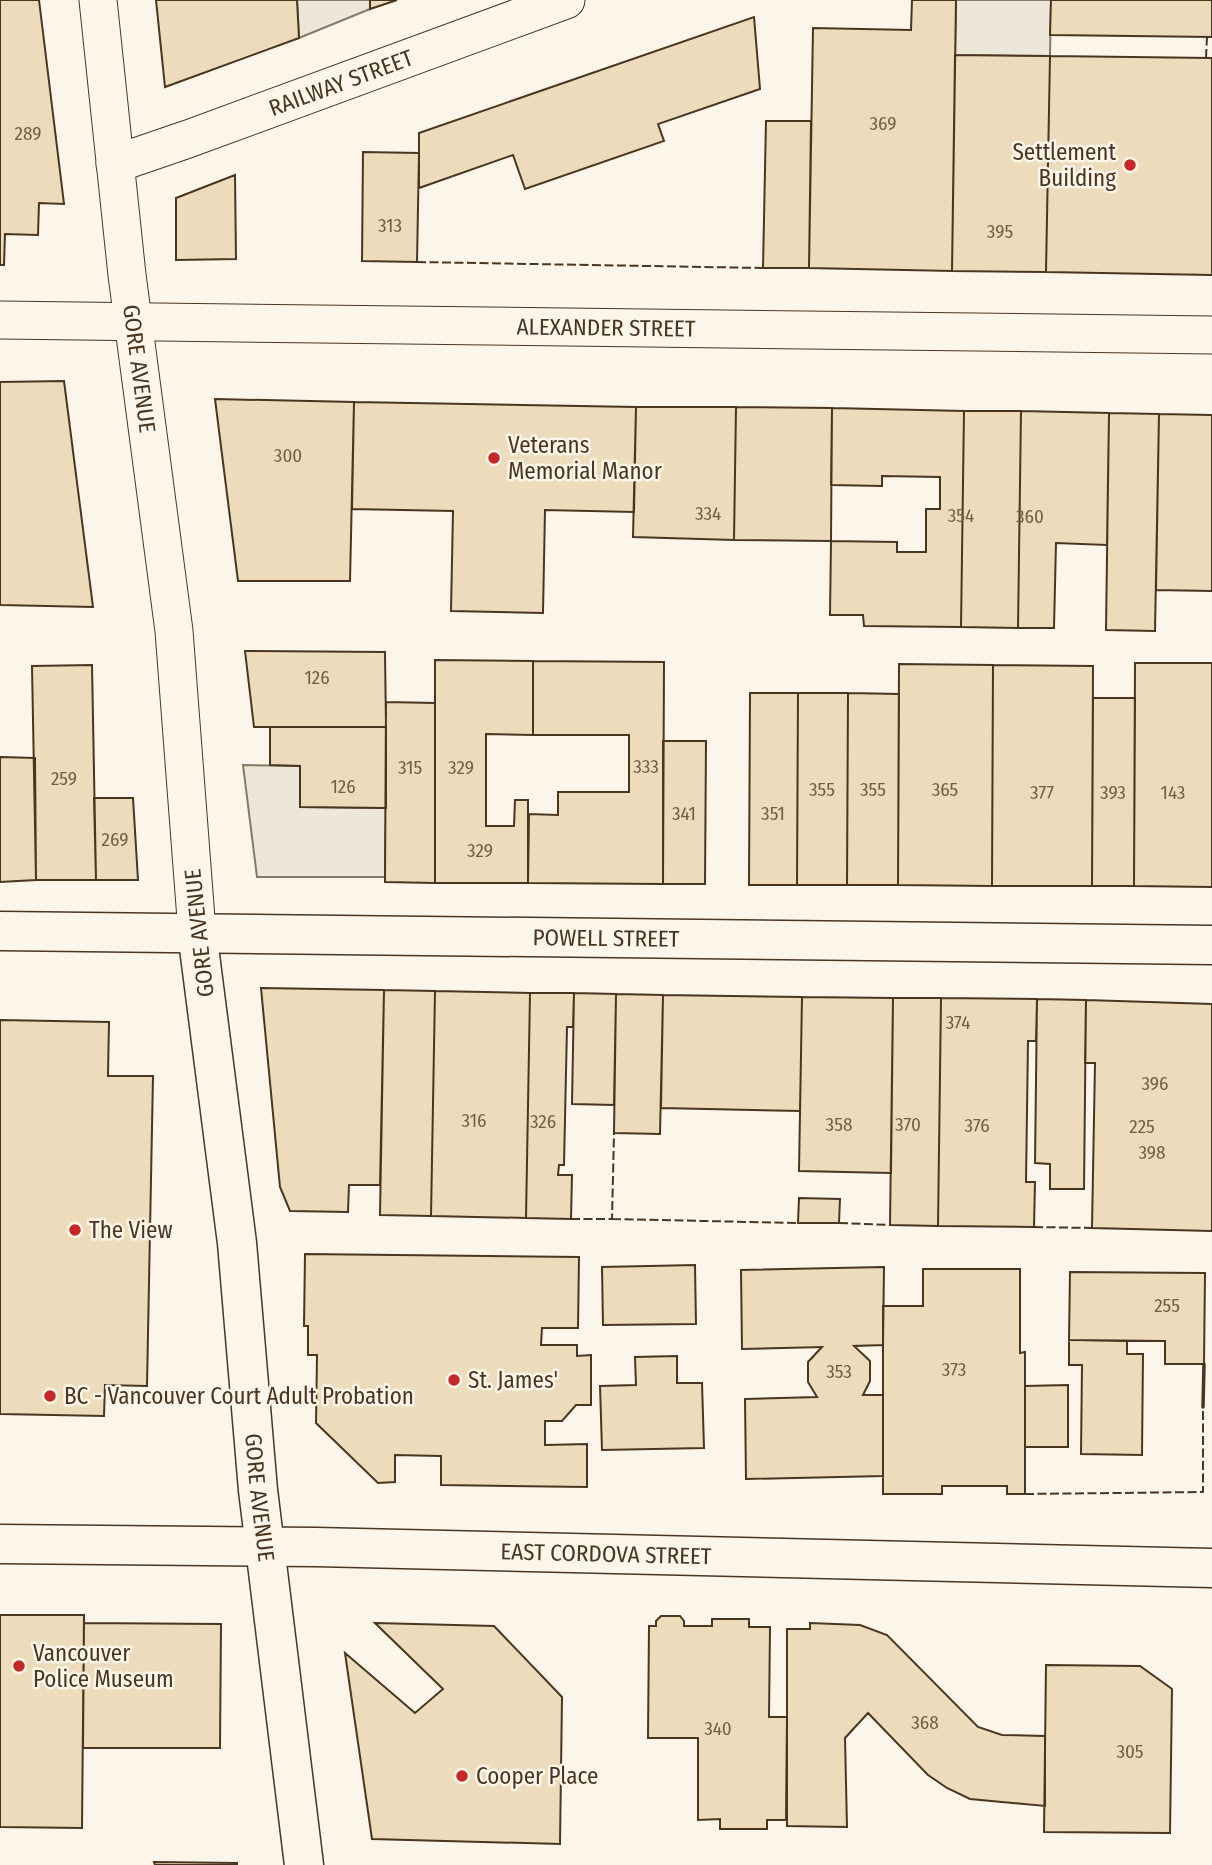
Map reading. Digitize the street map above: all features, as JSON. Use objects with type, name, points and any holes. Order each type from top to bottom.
[{"type":"main road","name":"POWELL STREET","points":[[0,932],[197,932],[1212,945]]},
{"type":"main road","name":"GORE AVENUE","points":[[197,932],[237,1243],[258,1490],[304,1865]]},
{"type":"main road","name":"EAST CORDOVA STREET","points":[[0,1544],[265,1547],[1212,1568]]},
{"type":"street","name":"GORE AVENUE","points":[[98,0],[133,321],[174,631],[197,932]]},
{"type":"street","name":"RAILWAY STREET","points":[[115,164],[566,0]]},
{"type":"street","name":"ALEXANDER STREET","points":[[0,320],[1212,335]]},
{"type":"shaded area","points":[[297,0],[370,0],[370,9],[299,38]]},
{"type":"shaded area","points":[[956,0],[1051,0],[1050,56],[955,55]]},
{"type":"shaded area","points":[[243,765],[300,766],[300,807],[386,808],[385,877],[257,877]]},
{"type":"building","points":[[0,0],[39,0],[64,204],[39,203],[38,235],[5,234],[4,265],[0,265]]},
{"type":"building","points":[[156,0],[297,0],[299,38],[165,87]]},
{"type":"building","points":[[370,0],[397,0],[370,9]]},
{"type":"building","points":[[912,0],[956,0],[952,271],[809,268],[813,28],[911,30]]},
{"type":"building","points":[[1051,0],[1212,0],[1212,37],[1050,35]]},
{"type":"building","points":[[754,17],[760,89],[658,124],[664,141],[525,189],[513,155],[419,188],[419,133]]},
{"type":"building","points":[[955,55],[1050,56],[1046,272],[952,271]]},
{"type":"building","name":"Settlement Building","points":[[1050,56],[1212,58],[1212,275],[1046,272]]},
{"type":"building","points":[[766,121],[811,121],[809,268],[763,268]]},
{"type":"building","points":[[363,152],[419,153],[417,262],[362,261]]},
{"type":"building","points":[[235,175],[236,259],[176,260],[176,198]]},
{"type":"building","points":[[64,381],[93,607],[0,605],[0,382]]},
{"type":"building","points":[[215,399],[354,402],[350,581],[238,581]]},
{"type":"building","name":"Veterans Memorial Manor","points":[[354,402],[636,407],[634,512],[545,510],[543,613],[451,611],[453,511],[352,509]]},
{"type":"building","points":[[636,407],[736,407],[734,540],[633,537]]},
{"type":"building","points":[[736,407],[832,408],[831,541],[734,540]]},
{"type":"building","points":[[832,408],[964,411],[961,627],[864,626],[863,615],[830,615],[831,541],[897,542],[897,552],[926,552],[926,509],[940,509],[940,477],[882,476],[882,486],[831,485]]},
{"type":"building","points":[[964,411],[1021,411],[1018,628],[961,627]]},
{"type":"building","points":[[1021,411],[1109,413],[1107,545],[1056,543],[1054,628],[1018,628]]},
{"type":"building","points":[[1109,413],[1159,414],[1155,631],[1106,630]]},
{"type":"building","points":[[1159,414],[1212,415],[1212,591],[1156,590]]},
{"type":"building","points":[[245,651],[385,652],[386,727],[254,727]]},
{"type":"building","points":[[435,660],[533,661],[533,735],[486,734],[486,826],[514,826],[515,800],[528,800],[528,883],[435,883]]},
{"type":"building","points":[[533,661],[664,662],[663,884],[528,883],[529,814],[558,815],[558,792],[629,792],[629,735],[533,735]]},
{"type":"building","points":[[1135,663],[1212,663],[1212,887],[1134,886]]},
{"type":"building","points":[[899,664],[993,665],[992,886],[898,885]]},
{"type":"building","points":[[92,665],[96,880],[36,880],[32,666]]},
{"type":"building","points":[[993,665],[1093,666],[1092,886],[992,886]]},
{"type":"building","points":[[750,693],[798,693],[797,885],[749,885]]},
{"type":"building","points":[[798,693],[848,693],[847,885],[797,885]]},
{"type":"building","points":[[848,693],[899,694],[898,885],[847,885]]},
{"type":"building","points":[[1093,698],[1135,698],[1134,886],[1092,886]]},
{"type":"building","points":[[386,702],[435,703],[435,883],[385,882]]},
{"type":"building","points":[[270,727],[386,727],[386,808],[300,807],[300,766],[270,765]]},
{"type":"building","points":[[663,741],[706,741],[705,884],[663,884]]},
{"type":"building","points":[[0,757],[35,758],[36,880],[0,882]]},
{"type":"building","points":[[94,798],[133,798],[138,880],[96,880]]},
{"type":"building","points":[[261,988],[384,990],[380,1185],[349,1185],[348,1212],[290,1211],[280,1187]]},
{"type":"building","points":[[384,990],[435,991],[431,1216],[380,1215]]},
{"type":"building","points":[[435,991],[530,993],[526,1218],[431,1216]]},
{"type":"building","points":[[530,993],[574,993],[573,1027],[567,1027],[564,1165],[559,1165],[558,1175],[572,1175],[571,1219],[526,1218]]},
{"type":"building","points":[[574,993],[616,994],[614,1105],[572,1104]]},
{"type":"building","points":[[616,994],[663,995],[660,1134],[614,1133]]},
{"type":"building","points":[[663,995],[802,997],[800,1111],[661,1108]]},
{"type":"building","points":[[802,997],[893,998],[891,1173],[799,1171]]},
{"type":"building","points":[[893,998],[941,998],[938,1226],[890,1225]]},
{"type":"building","points":[[941,998],[1037,999],[1036,1041],[1028,1041],[1026,1182],[1035,1182],[1034,1227],[938,1226]]},
{"type":"building","points":[[1037,999],[1086,1000],[1084,1189],[1050,1189],[1050,1164],[1035,1163]]},
{"type":"building","points":[[1086,1000],[1212,1004],[1212,1231],[1092,1228],[1095,1063],[1085,1063]]},
{"type":"building","name":"The View","points":[[0,1020],[109,1022],[108,1076],[153,1076],[147,1386],[105,1385],[104,1416],[0,1414]]},
{"type":"building","points":[[799,1198],[840,1199],[839,1223],[798,1223]]},
{"type":"building","name":"St. James'","points":[[305,1254],[579,1257],[578,1328],[542,1328],[541,1345],[577,1345],[577,1356],[591,1355],[591,1405],[576,1405],[562,1421],[545,1421],[545,1445],[587,1444],[587,1487],[441,1485],[441,1456],[395,1455],[395,1482],[378,1483],[316,1423],[317,1355],[308,1355],[308,1326],[304,1326]]},
{"type":"building","points":[[695,1265],[696,1324],[603,1325],[602,1267]]},
{"type":"building","points":[[884,1267],[883,1345],[854,1346],[870,1361],[870,1381],[863,1395],[883,1395],[883,1476],[746,1479],[745,1399],[817,1397],[808,1382],[808,1362],[822,1347],[742,1349],[741,1270]]},
{"type":"building","points":[[923,1269],[1020,1269],[1020,1353],[1025,1352],[1025,1494],[1007,1494],[1007,1486],[942,1486],[942,1494],[883,1494],[883,1306],[923,1306]]},
{"type":"building","points":[[1070,1272],[1205,1273],[1204,1364],[1165,1364],[1165,1341],[1069,1340]]},
{"type":"building","points":[[1069,1340],[1127,1341],[1127,1354],[1143,1354],[1142,1455],[1081,1454],[1082,1365],[1069,1365]]},
{"type":"building","points":[[677,1356],[677,1383],[702,1383],[704,1448],[602,1450],[600,1386],[636,1385],[635,1357]]},
{"type":"building","points":[[1068,1385],[1068,1447],[1025,1447],[1025,1386]]},
{"type":"building","points":[[0,1615],[84,1615],[82,1828],[0,1827]]},
{"type":"building","points":[[661,1616],[680,1616],[684,1626],[712,1626],[712,1619],[749,1619],[749,1627],[770,1627],[769,1717],[787,1717],[786,1820],[767,1820],[767,1829],[720,1829],[720,1819],[698,1820],[698,1738],[648,1738],[649,1626],[656,1626],[656,1621]]},
{"type":"building","points":[[84,1623],[221,1624],[220,1748],[83,1748]]},
{"type":"building","name":"Cooper Place","points":[[375,1623],[494,1626],[562,1697],[560,1844],[372,1839],[345,1653],[415,1713],[443,1689]]},
{"type":"building","points":[[810,1623],[860,1625],[887,1635],[978,1727],[1002,1735],[1045,1736],[1045,1806],[970,1799],[947,1788],[928,1775],[868,1713],[845,1738],[847,1827],[787,1826],[787,1629],[810,1629]]},
{"type":"building","points":[[1046,1665],[1140,1666],[1172,1689],[1170,1833],[1044,1832]]},
{"type":"building","points":[[154,1862],[237,1863],[237,1865],[155,1865]]},
{"type":"fence","points":[[1206,58],[1207,37]]},
{"type":"fence","points":[[417,262],[763,268]]},
{"type":"fence","points":[[571,1219],[612,1219],[614,1133]]},
{"type":"fence","points":[[612,1219],[798,1223]]},
{"type":"fence","points":[[839,1223],[890,1225]]},
{"type":"fence","points":[[1034,1227],[1092,1228]]},
{"type":"fence","points":[[1025,1494],[1203,1492],[1203,1407]]},
{"type":"wall","points":[[1203,1407],[1204,1364]]},
{"type":"place","name":"Settlement Building","points":[[1130,165]]},
{"type":"place","name":"Veterans Memorial Manor","points":[[494,458]]},
{"type":"place","name":"The View","points":[[75,1230]]},
{"type":"place","name":"St. James'","points":[[454,1380]]},
{"type":"place","name":"BC - Vancouver Court Adult Probation","points":[[50,1396]]},
{"type":"place","name":"Vancouver Police Museum","points":[[19,1666]]},
{"type":"place","name":"Cooper Place","points":[[462,1776]]}]
